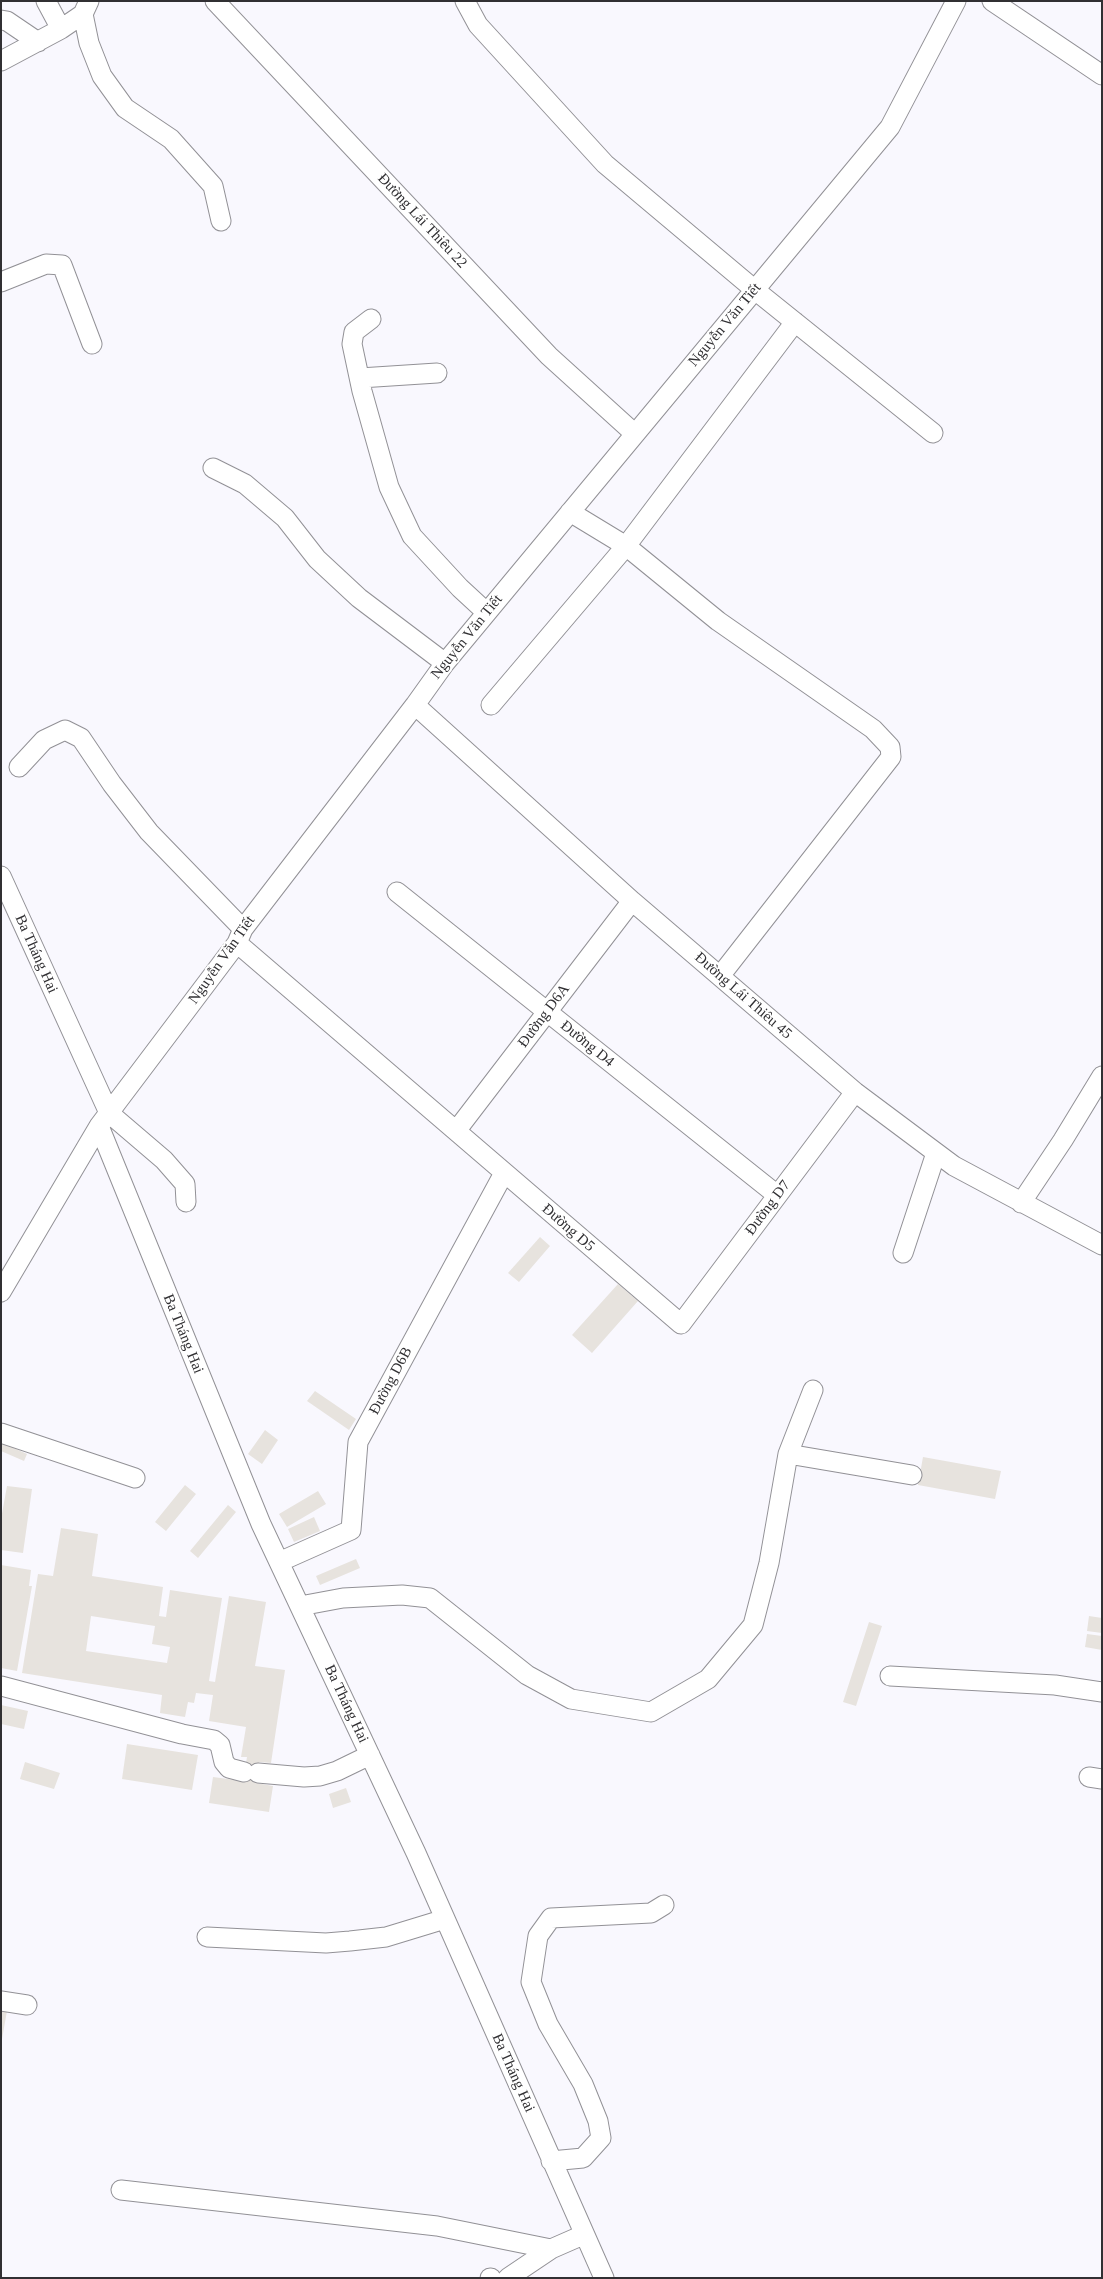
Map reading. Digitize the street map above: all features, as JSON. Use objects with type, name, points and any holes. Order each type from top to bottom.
[{"type":"street","points":[[46,1],[61,29]]},
{"type":"street","name":"Đường Lái Thiêu 22","points":[[215,1],[549,356],[635,434]]},
{"type":"street","points":[[465,1],[478,25],[605,164],[755,290],[933,433]]},
{"type":"street","name":"Nguyễn Văn Tiết","points":[[1,1292],[104,1120],[240,936],[415,705],[444,663],[890,127],[956,1]]},
{"type":"street","points":[[992,1],[1102,75]]},
{"type":"street","points":[[1,61],[61,29],[86,8]]},
{"type":"street","points":[[86,8],[90,44],[102,76],[125,108],[171,139],[213,186],[222,221]]},
{"type":"street","points":[[1,20],[7,21],[38,42]]},
{"type":"street","points":[[1,282],[46,264],[62,265],[92,344]]},
{"type":"street","points":[[371,319],[358,328],[352,337],[353,354],[389,487],[404,523],[431,556],[486,612]]},
{"type":"street","points":[[491,705],[626,546],[795,322]]},
{"type":"street","points":[[360,378],[437,373]]},
{"type":"street","points":[[213,468],[245,484],[285,518],[317,559],[359,598],[444,663]]},
{"type":"street","points":[[570,512],[626,546],[718,621],[873,729],[890,747],[891,757],[720,976]]},
{"type":"street","name":"Đường Lái Thiêu 45","points":[[415,705],[632,901],[855,1092],[954,1166],[1102,1245]]},
{"type":"street","name":"Đường D5","points":[[19,767],[44,740],[58,733],[66,730],[81,738],[112,784],[149,832],[240,936],[456,1131],[681,1324]]},
{"type":"street","name":"Ba Tháng Hai","points":[[1,876],[7,903],[104,1120],[261,1524],[445,1919],[583,2235],[604,2278]]},
{"type":"street","name":"Đường D4","points":[[397,892],[777,1196]]},
{"type":"street","name":"Đường D6A","points":[[456,1131],[632,901]]},
{"type":"street","points":[[1021,1203],[1063,1140],[1102,1076]]},
{"type":"street","name":"Đường D7","points":[[681,1324],[855,1092]]},
{"type":"street","points":[[104,1120],[164,1160],[185,1184],[186,1202]]},
{"type":"street","points":[[903,1253],[936,1152]]},
{"type":"street","name":"Đường D6B","points":[[279,1562],[351,1530],[358,1442],[504,1173]]},
{"type":"street","points":[[300,1606],[343,1598],[402,1594],[430,1598],[527,1675],[572,1699],[651,1712],[708,1679],[753,1625],[769,1563],[788,1454],[813,1390]]},
{"type":"street","points":[[1,1433],[135,1478]]},
{"type":"street","points":[[788,1454],[912,1475]]},
{"type":"street","points":[[890,1676],[1056,1685],[1102,1692]]},
{"type":"street","points":[[1,1686],[182,1734],[214,1740],[220,1745],[224,1762],[229,1768],[251,1773],[304,1777],[320,1776],[337,1771],[370,1755]]},
{"type":"street","points":[[551,2161],[583,2158],[601,2138],[598,2121],[583,2084],[548,2024],[531,1982],[538,1936],[551,1918],[651,1913],[664,1905]]},
{"type":"street","points":[[207,1938],[326,1943],[350,1942],[386,1937],[445,1919]]},
{"type":"street","points":[[1,2001],[27,2005]]},
{"type":"street","points":[[121,2190],[437,2226],[551,2249]]},
{"type":"street","points":[[508,2278],[551,2249],[583,2235]]},
{"type":"building","points":[[540,1237],[550,1246],[519,1282],[508,1273]]},
{"type":"building","points":[[618,1284],[638,1301],[592,1353],[572,1335]]},
{"type":"building","points":[[315,1391],[356,1419],[349,1430],[307,1401]]},
{"type":"building","points":[[265,1430],[278,1440],[262,1464],[248,1454]]},
{"type":"building","points":[[1,1442],[27,1454],[24,1461],[1,1451]]},
{"type":"building","points":[[923,1457],[1001,1471],[995,1499],[918,1485]]},
{"type":"building","points":[[185,1485],[196,1494],[166,1531],[155,1522]]},
{"type":"building","points":[[7,1486],[32,1489],[23,1553],[1,1550],[1,1519]]},
{"type":"building","points":[[318,1491],[326,1504],[287,1527],[279,1514]]},
{"type":"building","points":[[228,1505],[236,1512],[198,1558],[190,1551]]},
{"type":"building","points":[[314,1517],[320,1531],[294,1542],[288,1529]]},
{"type":"building","points":[[61,1528],[98,1534],[92,1576],[163,1587],[159,1616],[166,1617],[170,1590],[222,1598],[209,1681],[215,1682],[229,1596],[266,1602],[255,1666],[285,1670],[271,1763],[259,1762],[256,1783],[273,1786],[269,1812],[209,1803],[213,1777],[243,1781],[247,1757],[241,1757],[246,1727],[209,1721],[213,1695],[196,1693],[194,1703],[188,1702],[185,1717],[160,1713],[162,1695],[22,1673],[38,1574],[53,1576]],"holes":[[[91,1616],[155,1626],[152,1644],[170,1647],[167,1663],[86,1651]]]},
{"type":"building","points":[[356,1559],[360,1568],[320,1585],[316,1576]]},
{"type":"building","points":[[1,1565],[31,1570],[29,1586],[32,1586],[17,1671],[1,1668]]},
{"type":"building","points":[[1089,1616],[1102,1618],[1102,1633],[1087,1631]]},
{"type":"building","points":[[869,1622],[882,1626],[856,1706],[843,1702]]},
{"type":"building","points":[[1087,1634],[1102,1636],[1102,1650],[1085,1647]]},
{"type":"building","points":[[1,1705],[28,1711],[24,1729],[1,1724]]},
{"type":"building","points":[[127,1744],[198,1755],[192,1790],[122,1779]]},
{"type":"building","points":[[25,1762],[60,1773],[54,1789],[20,1779]]},
{"type":"building","points":[[346,1788],[351,1802],[333,1808],[329,1794]]},
{"type":"building","points":[[1,2010],[7,2011],[2,2039],[1,2039]]}]
